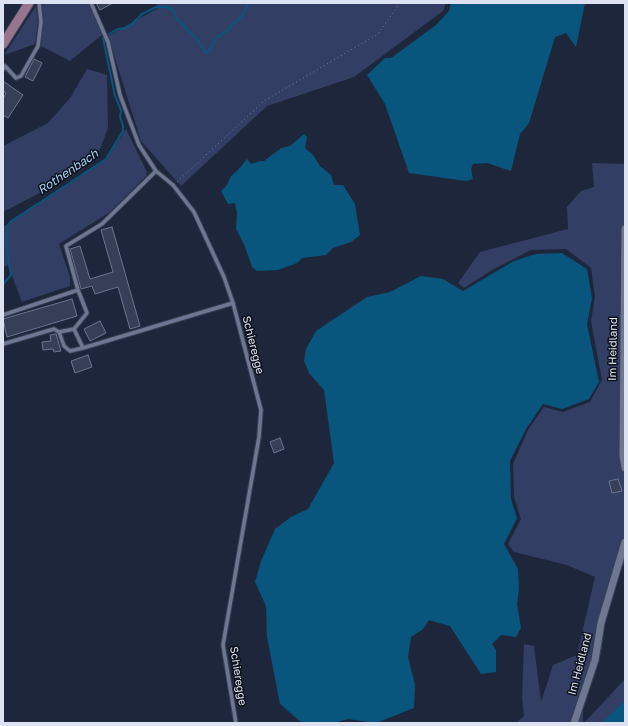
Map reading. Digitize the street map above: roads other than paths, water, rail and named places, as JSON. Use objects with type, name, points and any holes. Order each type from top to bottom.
[{"type":"street","points":[[3,44],[29,3]]},
{"type":"street","name":"Im Heidland","points":[[625,229],[623,448],[625,468]]},
{"type":"street","name":"Im Heidland","points":[[574,723],[595,660],[601,623],[625,542]]},
{"type":"lane","points":[[4,66],[16,78],[21,76],[38,46],[40,22],[39,3]]},
{"type":"lane","name":"Schieregge","points":[[91,3],[108,42],[120,95],[138,145],[156,171],[173,185],[194,212],[208,240],[233,303],[260,410],[259,437],[223,644],[236,723]]},
{"type":"lane","points":[[59,332],[74,329],[87,313],[78,290],[66,246],[102,224],[156,171]]},
{"type":"lane","points":[[3,315],[78,290]]},
{"type":"lane","points":[[3,344],[54,329],[59,332],[64,346],[70,351],[233,303]]},
{"type":"lane","points":[[74,329],[83,348]]},
{"type":"waterway","name":"Rothenbach","points":[[109,34],[118,29],[126,28],[142,14],[156,7],[167,7],[174,10],[176,18],[197,39],[206,53],[209,51],[216,38],[225,32],[242,16],[247,7],[247,3]]},
{"type":"waterway","name":"Rothenbach","points":[[3,284],[11,275],[7,251],[7,227],[10,222],[106,159],[123,131],[123,125],[120,117],[121,110],[115,96],[103,38]]}]
